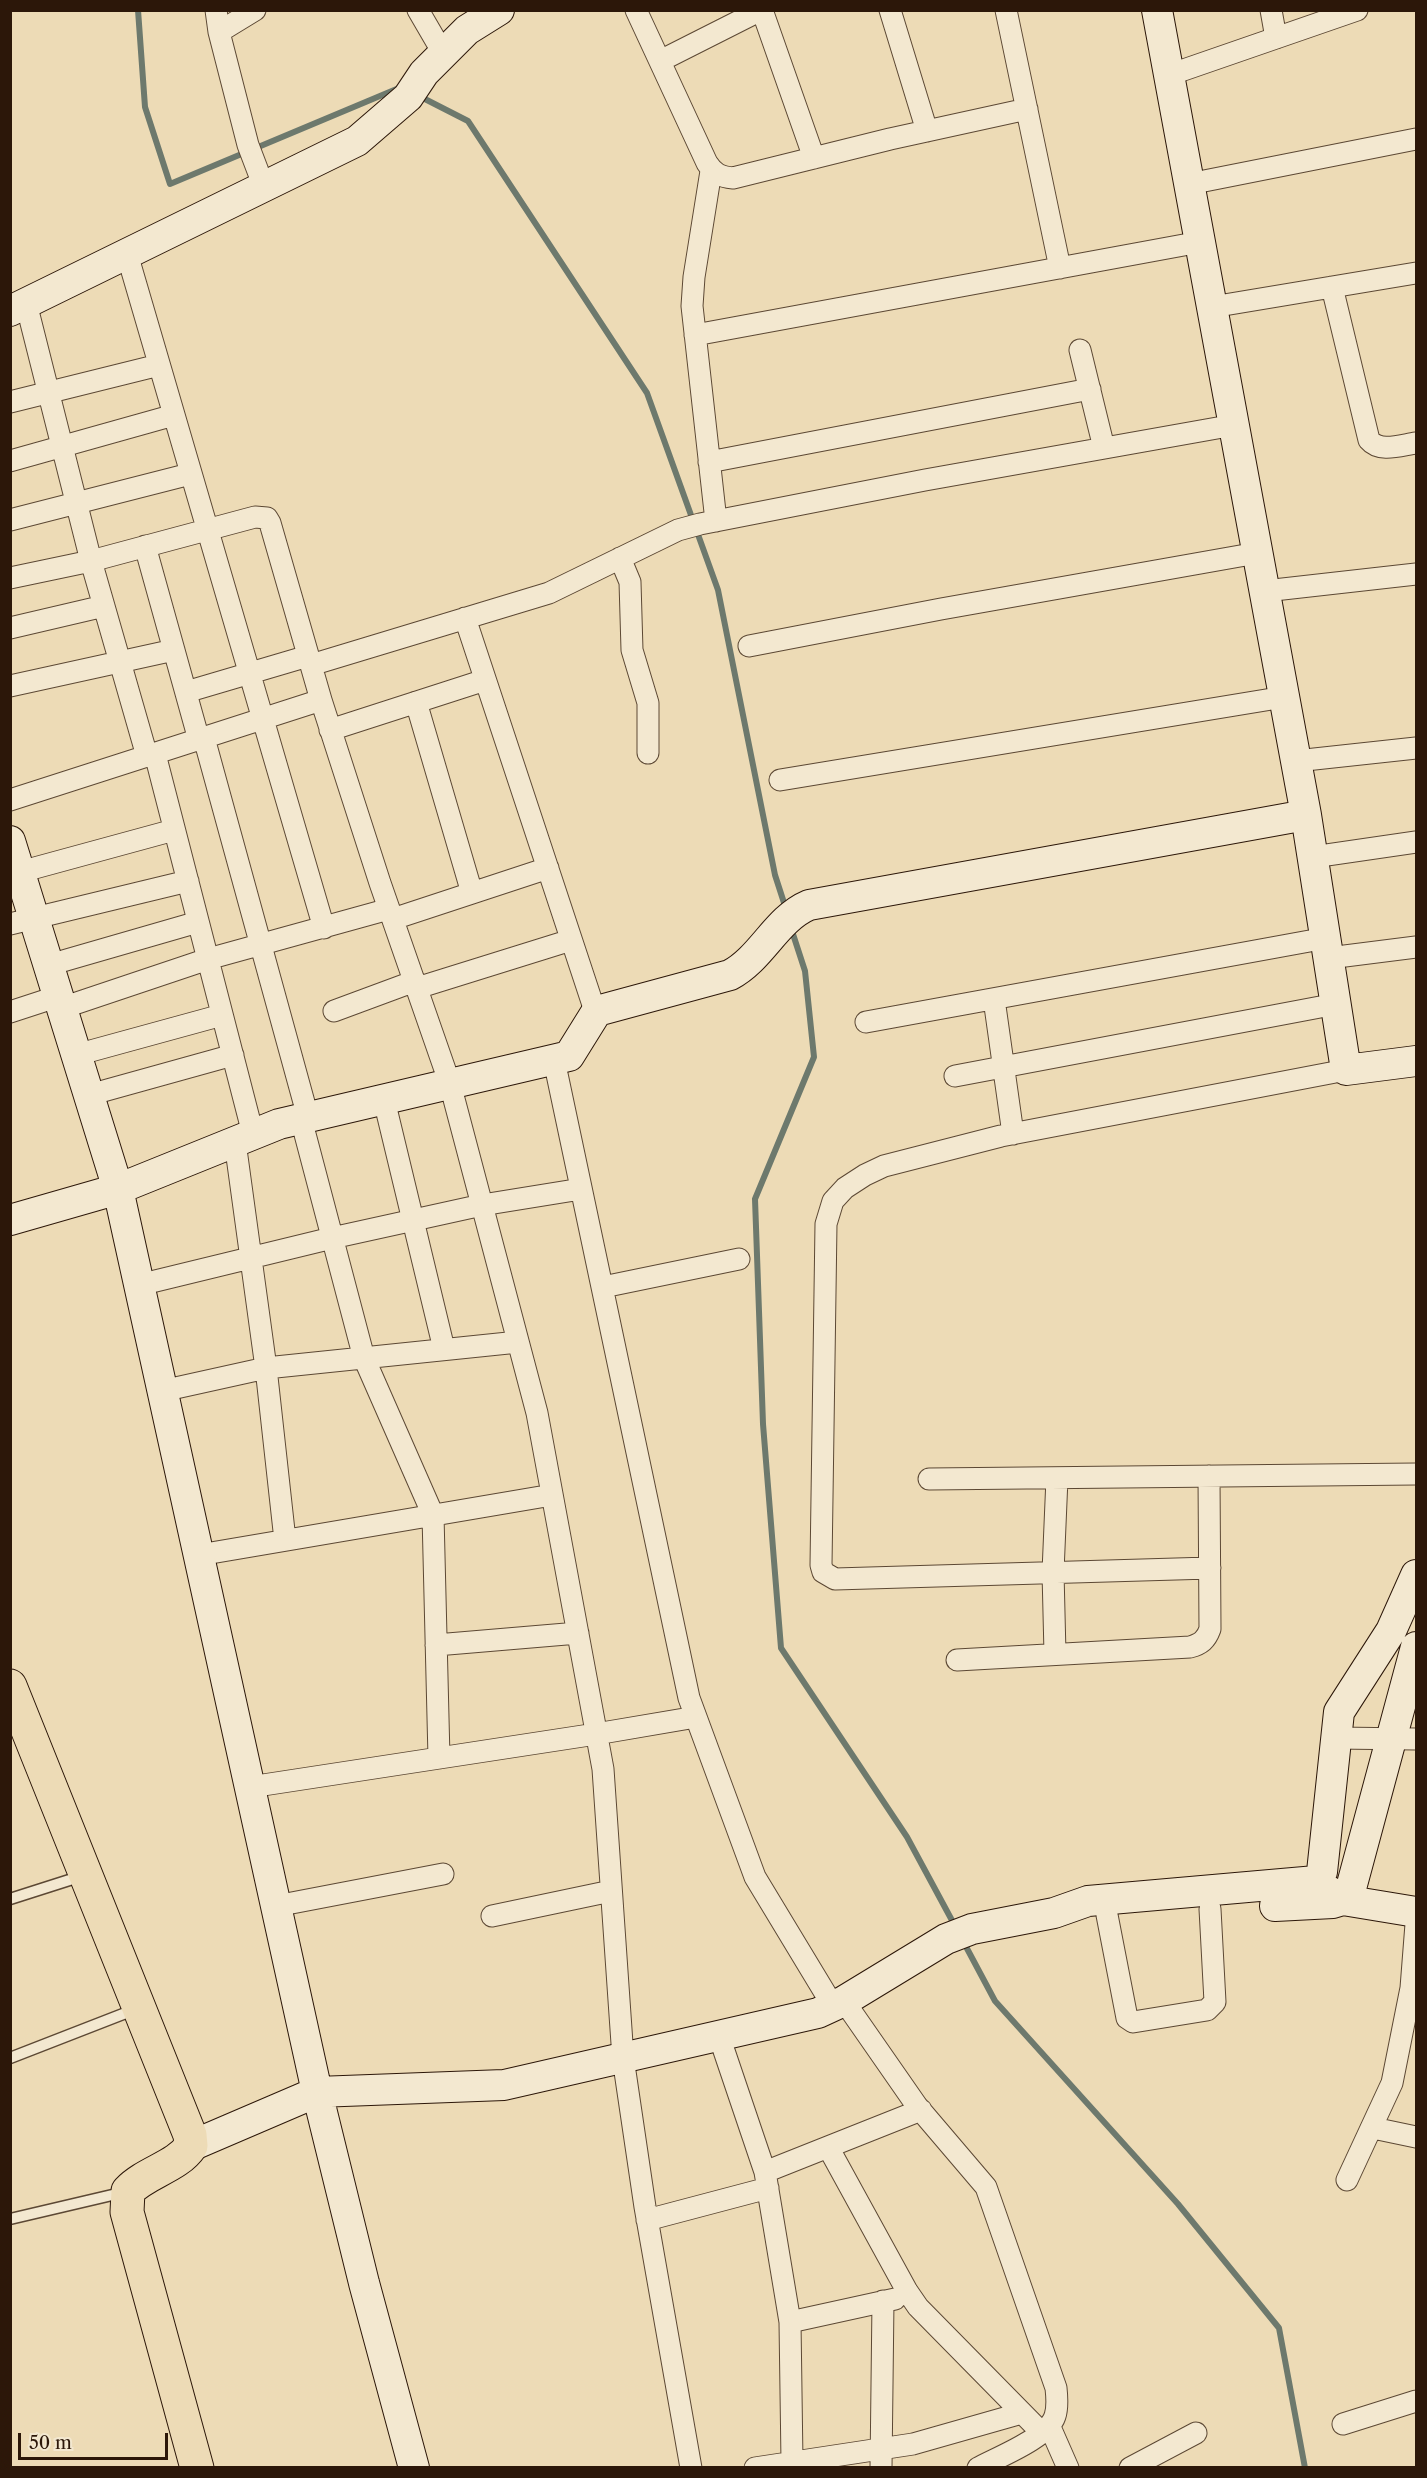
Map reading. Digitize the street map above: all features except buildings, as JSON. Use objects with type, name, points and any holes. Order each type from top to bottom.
[{"type":"main road","points":[[18,307],[127,254],[261,180],[357,141],[466,30],[499,10]]},
{"type":"main road","points":[[1157,10],[1306,815],[1346,1070],[1416,1061]]},
{"type":"main road","points":[[10,1220],[118,1189],[279,1124],[569,1056],[597,1011],[730,975],[747,963],[795,912],[809,905],[1306,815]]},
{"type":"main road","points":[[10,841],[20,872],[22,921],[49,966],[118,1189],[317,2092],[364,2283],[414,2468]]},
{"type":"main road","points":[[1054,1913],[1107,1915],[1153,1904],[1314,1882],[1321,1877],[1339,1712],[1397,1621],[1416,1575]]},
{"type":"main road","points":[[197,2468],[127,2211],[128,2191],[138,2181],[186,2154],[191,2146],[317,2092],[504,2085],[818,2013],[839,2004],[959,1934],[1054,1913],[1088,1901],[1210,1909],[1334,1903],[1343,1900],[1350,1892],[1404,1740],[1415,1660]]},
{"type":"main road","points":[[10,1686],[190,2135],[191,2146]]},
{"type":"main road","points":[[1314,1882],[1343,1900],[1416,1912]]},
{"type":"street","points":[[216,10],[219,32],[248,145],[261,180]]},
{"type":"street","points":[[219,32],[255,10]]},
{"type":"street","points":[[418,10],[425,74]]},
{"type":"street","points":[[636,10],[711,171],[693,284],[692,306],[709,462],[708,522]]},
{"type":"street","points":[[660,61],[761,10],[814,158]]},
{"type":"street","points":[[890,10],[927,131]]},
{"type":"street","points":[[1006,10],[1060,268]]},
{"type":"street","points":[[1271,10],[1276,38]]},
{"type":"street","points":[[1169,75],[1357,10]]},
{"type":"street","points":[[711,171],[733,178],[1027,109]]},
{"type":"street","points":[[1189,184],[1416,139]]},
{"type":"street","points":[[695,336],[1200,242]]},
{"type":"street","points":[[127,254],[324,928]]},
{"type":"street","points":[[1212,307],[1416,273]]},
{"type":"street","points":[[1332,287],[1368,440],[1373,445],[1381,447],[1416,442]]},
{"type":"street","points":[[18,307],[48,391],[91,561],[174,830],[233,1055],[244,1138],[252,1257],[285,1540]]},
{"type":"street","points":[[1080,350],[1104,448]]},
{"type":"street","points":[[10,402],[159,365]]},
{"type":"street","points":[[709,462],[1090,389]]},
{"type":"street","points":[[10,461],[174,415]]},
{"type":"street","points":[[186,692],[250,672],[310,661],[549,593],[678,530],[708,522],[1234,425]]},
{"type":"street","points":[[10,520],[190,474]]},
{"type":"street","points":[[10,578],[91,561],[255,517],[267,518],[270,523],[330,730],[450,1084],[537,1413],[603,1769],[622,2058],[647,2220],[691,2468]]},
{"type":"street","points":[[145,546],[261,946],[332,1238],[364,1358],[433,1515],[439,1758]]},
{"type":"street","points":[[749,646],[940,609],[1257,553]]},
{"type":"street","points":[[620,558],[630,582],[632,650],[648,703],[648,753]]},
{"type":"street","points":[[1265,591],[1416,574]]},
{"type":"street","points":[[10,628],[104,606]]},
{"type":"street","points":[[465,618],[596,1014]]},
{"type":"street","points":[[10,686],[174,650]]},
{"type":"street","points":[[330,730],[485,680]]},
{"type":"street","points":[[780,780],[1284,696]]},
{"type":"street","points":[[10,800],[321,700]]},
{"type":"street","points":[[416,702],[472,893]]},
{"type":"street","points":[[1296,761],[1416,748]]},
{"type":"street","points":[[20,872],[174,830]]},
{"type":"street","points":[[1313,856],[1416,843]]},
{"type":"street","points":[[10,1012],[61,1002],[324,928],[472,893],[548,868]]},
{"type":"street","points":[[22,921],[188,881]]},
{"type":"street","points":[[49,966],[198,922]]},
{"type":"street","points":[[334,1011],[572,940]]},
{"type":"street","points":[[866,1022],[994,999],[1327,948],[1416,947]]},
{"type":"street","points":[[994,999],[1013,1134]]},
{"type":"street","points":[[955,1076],[1336,1004]]},
{"type":"street","points":[[76,1055],[222,1015]]},
{"type":"street","points":[[89,1095],[233,1055]]},
{"type":"street","points":[[554,1060],[687,1687],[755,1877],[839,2004],[989,2193],[1056,2388],[1055,2416],[1046,2430],[978,2468]]},
{"type":"street","points":[[1210,1568],[835,1579],[823,1572],[820,1565],[826,1224],[833,1201],[845,1188],[885,1166],[1013,1134],[1346,1070]]},
{"type":"street","points":[[384,1100],[444,1349]]},
{"type":"street","points":[[139,1285],[482,1204],[581,1189]]},
{"type":"street","points":[[603,1287],[739,1259]]},
{"type":"street","points":[[162,1392],[266,1368],[518,1342]]},
{"type":"street","points":[[929,1479],[1416,1474]]},
{"type":"street","points":[[957,1660],[1200,1644],[1207,1638],[1210,1629],[1209,1476]]},
{"type":"street","points":[[1055,1654],[1053,1572],[1057,1478]]},
{"type":"street","points":[[198,1555],[552,1495]]},
{"type":"street","points":[[436,1645],[578,1633]]},
{"type":"street","points":[[1372,1661],[1415,1660]]},
{"type":"street","points":[[250,1787],[696,1717]]},
{"type":"street","points":[[1335,1738],[1404,1740]]},
{"type":"street","points":[[276,1906],[443,1874]]},
{"type":"street","points":[[492,1916],[611,1891]]},
{"type":"street","points":[[1107,1915],[1127,2018],[1133,2022],[1207,2010],[1214,2006],[1210,1909]]},
{"type":"street","points":[[1347,2180],[1392,2083],[1411,1988],[1416,1924]]},
{"type":"street","points":[[719,2036],[767,2180],[790,2322],[792,2462]]},
{"type":"street","points":[[647,2220],[767,2180],[828,2147],[921,2110]]},
{"type":"street","points":[[1373,2128],[1416,2137]]},
{"type":"street","points":[[828,2147],[910,2295],[933,2324],[1022,2413],[1046,2430],[1068,2468]]},
{"type":"street","points":[[790,2322],[910,2295]]},
{"type":"street","points":[[880,2458],[883,2301]]},
{"type":"street","points":[[1342,2424],[1416,2401]]},
{"type":"street","points":[[755,2468],[792,2462],[880,2458],[1022,2413]]},
{"type":"street","points":[[1130,2468],[1196,2433]]},
{"type":"lane","points":[[10,1899],[86,1875]]},
{"type":"lane","points":[[10,2058],[139,2008]]},
{"type":"lane","points":[[10,2219],[128,2191]]},
{"type":"waterway","points":[[138,10],[145,107],[170,184],[399,88]]},
{"type":"waterway","points":[[419,96],[468,121],[647,393],[718,590],[775,875],[786,909]]},
{"type":"waterway","points":[[791,928],[805,971],[814,1057],[755,1199],[763,1424],[781,1648],[907,1837],[955,1926]]},
{"type":"waterway","points":[[963,1941],[995,2001],[1178,2204],[1279,2328],[1305,2468]]}]
